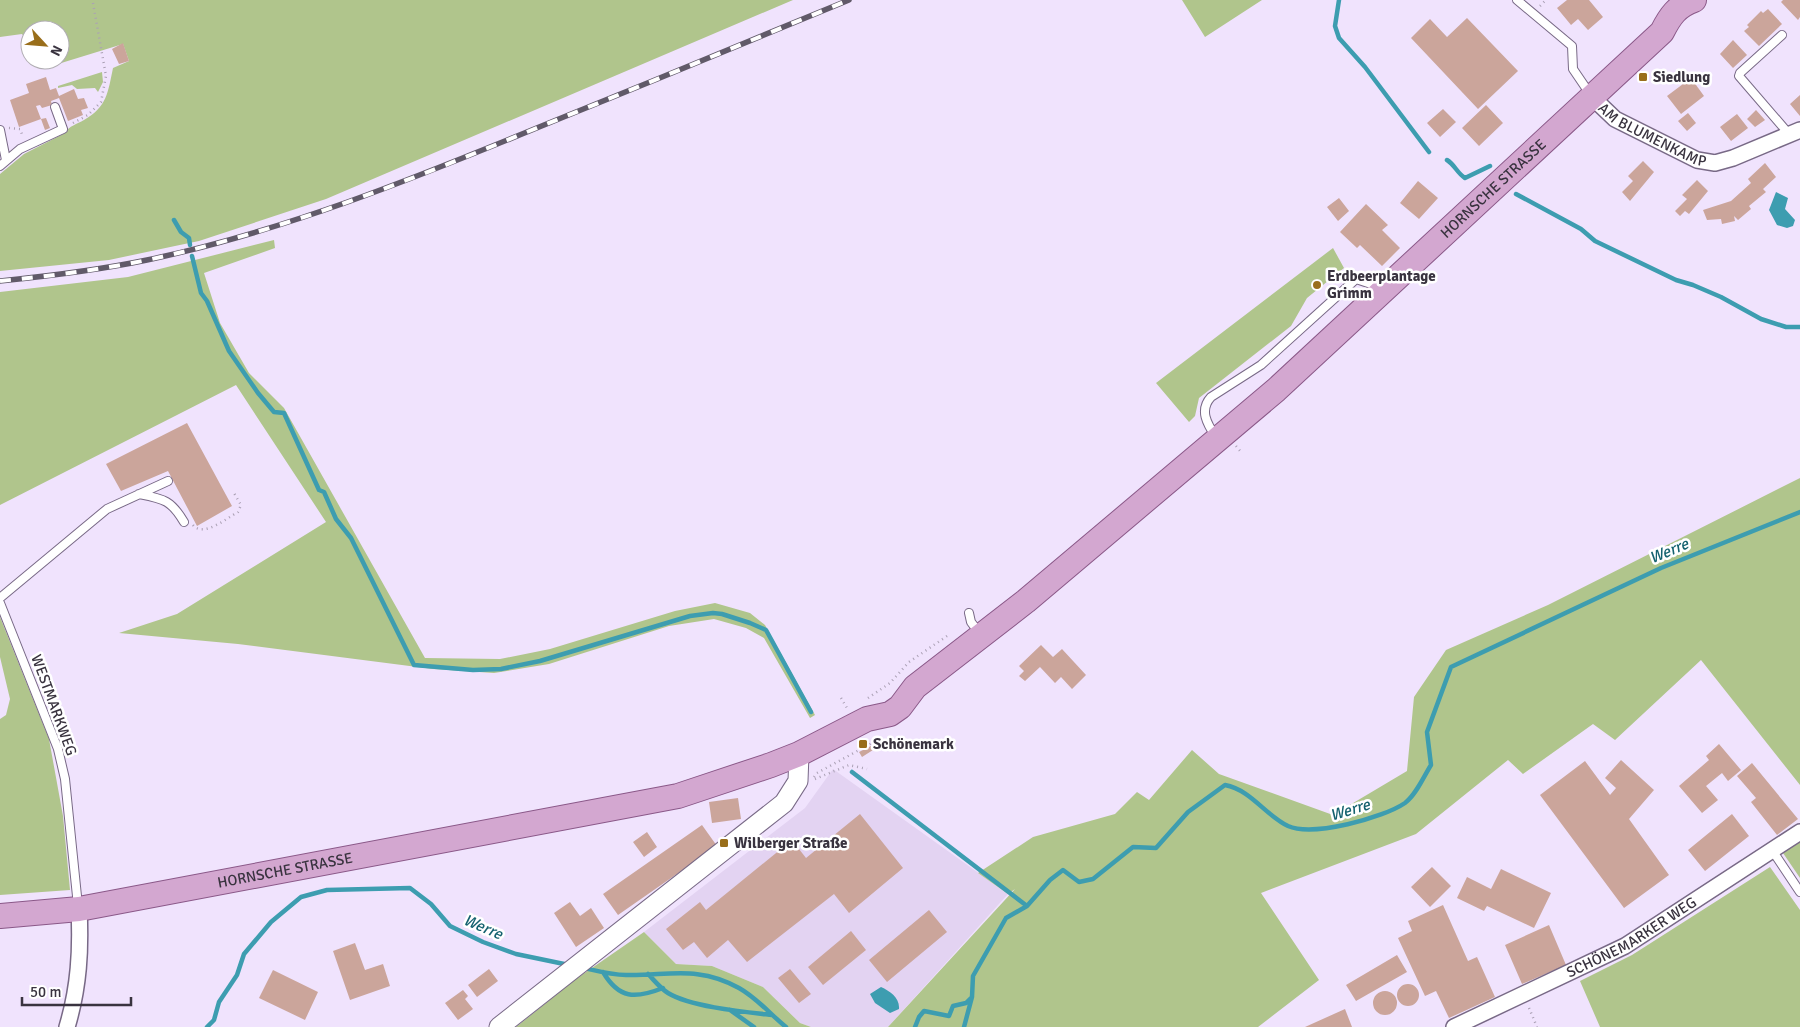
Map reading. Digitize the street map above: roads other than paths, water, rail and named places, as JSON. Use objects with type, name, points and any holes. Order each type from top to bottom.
[{"type":"main road","name":"HORNSCHE STRASSE","points":[[0,916],[78,909],[349,855],[570,818],[708,787],[799,754],[868,714],[890,714],[900,707],[915,687],[981,636],[1042,583],[1218,440],[1324,347],[1382,294],[1469,205],[1593,98],[1662,32],[1678,26],[1690,15],[1696,0]]},
{"type":"street","name":"AM BLUMENKAMP","points":[[1593,98],[1615,119],[1697,160],[1715,163],[1734,158],[1794,132]]},
{"type":"street","points":[[499,1027],[784,803],[798,781],[799,754]]},
{"type":"street","name":"SCHÖNEMARKER WEG","points":[[1454,1027],[1625,946],[1800,832]]},
{"type":"street","points":[[67,1027],[76,998],[79,976],[78,909]]},
{"type":"lane","points":[[1518,0],[1572,46],[1573,69],[1593,98]]},
{"type":"lane","points":[[1782,35],[1740,72],[1740,76],[1794,132]]},
{"type":"lane","points":[[3,163],[26,146],[63,129],[55,107]]},
{"type":"lane","points":[[3,129],[3,163]]},
{"type":"lane","points":[[1218,440],[1206,419],[1205,403],[1211,397],[1261,365],[1356,279],[1374,285],[1382,294]]},
{"type":"lane","points":[[0,604],[107,508],[168,481]]},
{"type":"lane","points":[[139,494],[166,500],[175,506],[184,522]]},
{"type":"lane","name":"WESTMARKWEG","points":[[0,604],[58,749],[65,779],[78,909]]},
{"type":"lane","points":[[969,613],[971,622],[981,636]]},
{"type":"lane","points":[[1772,850],[1800,892]]},
{"type":"water","points":[[1776,192],[1788,198],[1785,209],[1795,220],[1793,226],[1787,228],[1777,225],[1769,210]]},
{"type":"water","points":[[881,987],[896,998],[899,1009],[890,1013],[875,1003],[870,994]]},
{"type":"waterway","points":[[1339,0],[1335,26],[1339,38],[1365,67],[1429,152]]},
{"type":"waterway","points":[[1447,160],[1465,178],[1490,166]]},
{"type":"waterway","points":[[1516,194],[1581,229],[1595,241],[1676,280],[1721,297],[1761,319],[1786,327],[1800,327]]},
{"type":"waterway","points":[[174,220],[181,232],[189,238],[190,245]]},
{"type":"waterway","points":[[192,256],[201,293],[207,301],[229,351],[258,393],[274,412],[284,413],[319,490],[324,492],[336,519],[351,538],[414,665],[473,670],[501,669],[540,661],[690,616],[713,613],[722,614],[766,630],[811,712]]},
{"type":"waterway","name":"Werre","points":[[915,1027],[924,1011],[949,1016],[953,1006],[966,1003],[972,997],[973,976],[1006,918],[1027,906],[1050,880],[1063,870],[1079,882],[1093,879],[1133,847],[1156,848],[1188,812],[1225,785],[1243,792],[1272,816],[1288,826],[1299,829],[1330,828],[1365,820],[1395,809],[1409,800],[1431,765],[1427,732],[1451,667],[1661,568],[1800,512]]},
{"type":"waterway","points":[[852,772],[1027,906]]},
{"type":"waterway","name":"Werre","points":[[207,1027],[214,1020],[219,1002],[237,975],[244,954],[271,922],[301,897],[327,890],[410,888],[431,904],[450,926],[483,942],[516,954],[569,965]]},
{"type":"waterway","name":"Werre","points":[[584,968],[621,975],[683,973],[710,976],[746,992],[786,1027]]},
{"type":"waterway","points":[[603,972],[615,987],[628,994],[644,994],[663,988]]},
{"type":"waterway","points":[[648,974],[668,993],[690,1002],[718,1008],[772,1015]]},
{"type":"waterway","points":[[964,1027],[972,997]]},
{"type":"waterway","points":[[730,1010],[754,1027]]},
{"type":"railway","points":[[0,281],[111,267],[147,260],[198,248],[299,219],[447,164],[849,0]]},
{"type":"place","name":"Siedlung","points":[[1643,77]]},
{"type":"place","name":"Erdbeerplantage Grimm","points":[[1317,285]]},
{"type":"place","name":"Schönemark","points":[[863,744]]},
{"type":"place","name":"Wilberger Straße","points":[[724,843]]}]
